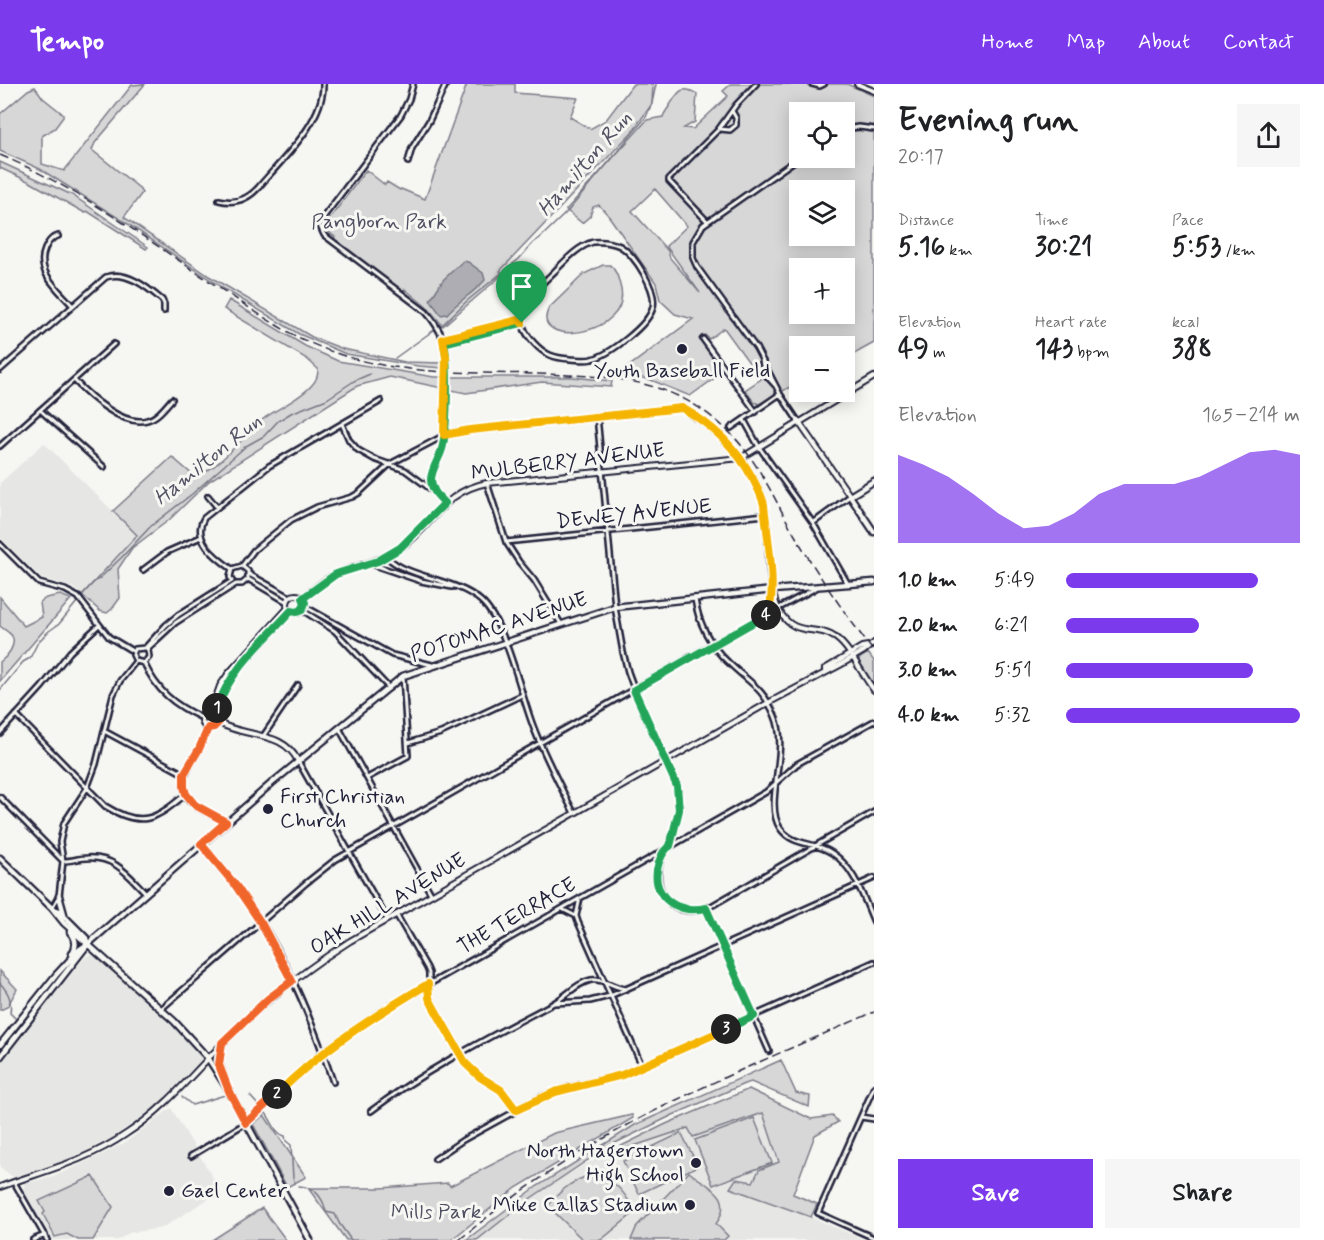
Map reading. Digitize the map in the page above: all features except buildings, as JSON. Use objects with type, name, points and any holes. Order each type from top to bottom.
[{"type":"main road","points":[[874,481],[850,496],[874,532]]},
{"type":"main road","name":"POTOMAC AVENUE","points":[[88,944],[226,822],[403,676],[615,607],[874,582]]},
{"type":"main road","points":[[0,858],[88,944],[186,1032],[208,1058],[229,1091],[310,1240]]},
{"type":"main road","points":[[0,1045],[75,949],[76,941],[64,920],[59,896]]},
{"type":"main road","points":[[56,975],[80,949],[88,944]]},
{"type":"main road","points":[[0,1057],[88,944]]},
{"type":"main road","points":[[222,1043],[218,1060],[229,1091]]},
{"type":"street","points":[[219,200],[238,201],[249,196],[258,188],[313,119],[322,100],[323,84]]},
{"type":"street","points":[[413,84],[409,99],[398,120],[322,219],[320,226],[324,235],[426,312],[444,341],[446,357],[444,435],[441,454],[432,475],[434,491]]},
{"type":"street","points":[[408,162],[412,148],[429,122],[446,84]]},
{"type":"street","points":[[708,221],[669,181],[720,129],[732,111],[756,84]]},
{"type":"street","points":[[812,84],[820,86],[824,84]]},
{"type":"street","points":[[857,84],[874,91]]},
{"type":"street","points":[[720,129],[730,130],[736,125],[736,117],[732,111]]},
{"type":"street","points":[[855,128],[874,129]]},
{"type":"street","points":[[789,165],[699,229],[694,238],[693,252],[695,263],[762,359],[780,394],[850,496],[813,523]]},
{"type":"street","points":[[58,236],[51,240],[45,249],[43,266],[48,278],[72,305]]},
{"type":"street","points":[[593,242],[613,244],[631,255],[650,284],[654,295],[653,308],[646,322],[594,359],[549,356],[529,339],[522,321],[525,301],[534,290],[576,251],[593,242]]},
{"type":"street","points":[[0,370],[106,277],[116,274],[132,279],[162,300],[164,311]]},
{"type":"street","points":[[444,341],[522,321]]},
{"type":"street","points":[[703,339],[756,411]]},
{"type":"street","points":[[0,446],[114,345]]},
{"type":"street","points":[[741,458],[798,421],[874,377]]},
{"type":"street","points":[[74,380],[103,406],[137,421],[152,418],[172,399]]},
{"type":"street","points":[[731,428],[780,394]]},
{"type":"street","points":[[232,569],[214,554],[201,537],[201,522],[262,471],[381,401]]},
{"type":"street","points":[[232,569],[242,566],[254,549],[291,520],[317,507],[352,497],[390,464],[444,435],[470,430],[682,408],[714,430],[741,458],[761,495],[773,590],[778,608],[790,624],[801,629],[832,635],[842,643],[874,690]]},
{"type":"street","points":[[40,410],[105,467]]},
{"type":"street","points":[[597,416],[615,607],[623,652],[634,690],[648,726],[674,776],[679,798],[678,820],[670,846]]},
{"type":"street","points":[[744,420],[759,447],[813,523],[848,584]]},
{"type":"street","points":[[342,424],[349,440],[358,450],[415,476],[445,503]]},
{"type":"street","name":"MULBERRY AVENUE","points":[[303,598],[336,574],[387,557],[410,541],[445,503],[466,489],[488,483],[741,458]]},
{"type":"street","points":[[488,483],[506,542],[534,580],[561,624]]},
{"type":"street","points":[[208,496],[217,507]]},
{"type":"street","name":"DEWEY AVENUE","points":[[506,542],[765,515]]},
{"type":"street","points":[[142,570],[167,552],[201,537]]},
{"type":"street","points":[[0,544],[39,583],[65,590],[78,597],[99,625],[116,642],[134,652],[136,661]]},
{"type":"street","points":[[387,557],[398,565],[475,597],[498,624],[540,743],[574,813]]},
{"type":"street","points":[[371,564],[421,581],[457,588]]},
{"type":"street","points":[[242,566],[249,574],[289,599]]},
{"type":"street","points":[[232,569],[230,573],[234,582]]},
{"type":"street","points":[[134,652],[138,647],[146,648],[175,623],[234,582],[242,584],[248,579],[249,574]]},
{"type":"street","points":[[248,579],[289,599]]},
{"type":"street","points":[[161,1009],[321,870],[349,852],[819,586]]},
{"type":"street","points":[[766,615],[771,607],[773,590]]},
{"type":"street","points":[[289,599],[297,595],[303,598],[303,608]]},
{"type":"street","points":[[289,599],[289,609],[228,673],[220,686],[213,713],[218,723],[239,731],[264,735],[284,745],[295,755],[387,920]]},
{"type":"street","points":[[695,599],[699,618],[713,644],[729,663],[758,687],[775,716],[779,730],[780,758],[774,813],[781,829],[791,839],[823,848],[838,858],[851,872],[874,922]]},
{"type":"street","points":[[289,609],[297,612],[303,608]]},
{"type":"street","points":[[303,608],[392,655],[432,665]]},
{"type":"street","points":[[303,608],[335,631],[388,688]]},
{"type":"street","points":[[0,732],[42,687],[70,652],[99,625]]},
{"type":"street","name":"OAK HILL AVENUE","points":[[0,1187],[76,1161],[125,1136],[162,1107],[222,1043],[263,1005],[292,981],[350,941],[666,760],[851,656],[864,651],[874,643]]},
{"type":"street","points":[[144,663],[149,657],[146,648]]},
{"type":"street","points":[[136,661],[144,663]]},
{"type":"street","points":[[52,908],[59,896],[63,861],[60,842],[64,823],[87,788],[96,764],[113,695],[120,681],[136,661]]},
{"type":"street","points":[[144,663],[150,676],[164,694],[180,707],[202,718]]},
{"type":"street","points":[[367,778],[408,756],[403,676]]},
{"type":"street","points":[[264,735],[298,685]]},
{"type":"street","points":[[407,743],[435,736],[522,695]]},
{"type":"street","points":[[213,713],[207,712],[202,718],[203,724],[208,728],[218,723]]},
{"type":"street","points":[[16,715],[87,788],[113,810],[137,819],[145,819],[159,815],[186,794]]},
{"type":"street","name":"THE TERRACE","points":[[191,1156],[246,1123],[323,1052],[370,1019],[766,792],[791,768],[873,720]]},
{"type":"street","points":[[208,728],[184,774],[186,794],[200,809],[226,822]]},
{"type":"street","points":[[339,728],[431,894]]},
{"type":"street","points":[[104,731],[184,774]]},
{"type":"street","points":[[0,797],[63,861]]},
{"type":"street","points":[[666,849],[658,864],[657,873],[662,893],[672,904],[684,909],[696,910],[706,908],[874,812]]},
{"type":"street","points":[[201,844],[236,886],[261,923],[292,981],[323,1052],[333,1082]]},
{"type":"street","points":[[63,861],[88,858],[112,862],[123,869],[146,893]]},
{"type":"street","points":[[555,1003],[590,1001],[628,989],[874,878]]},
{"type":"street","points":[[580,898],[576,916],[642,1066]]},
{"type":"street","points":[[706,908],[770,1051]]},
{"type":"street","points":[[560,909],[576,916]]},
{"type":"street","points":[[396,914],[427,968],[429,998],[460,1053],[473,1072],[506,1095],[516,1110]]},
{"type":"street","points":[[435,1159],[516,1110],[555,1092],[609,1079],[642,1066],[874,962]]},
{"type":"street","points":[[371,1111],[413,1081],[508,1026],[555,1003],[583,983],[592,980],[628,989]]},
{"type":"street","points":[[874,1087],[818,1214],[874,1238]]},
{"type":"street","points":[[861,1116],[874,1119]]},
{"type":"street","points":[[14,1182],[48,1240]]},
{"type":"street","points":[[33,1240],[45,1235]]},
{"type":"shaded area","points":[[463,261],[483,273],[485,280],[447,314],[441,315],[430,300],[443,280]]},
{"type":"shaded area","points":[[44,443],[140,538],[82,595],[74,588],[41,578],[0,537],[0,483]]},
{"type":"shaded area","points":[[92,954],[97,956],[168,1021],[203,1058],[158,1105],[112,1138],[69,1159],[13,1177],[0,1167],[0,1063],[79,964]]},
{"type":"shaded area","name":"North Hagerstown High School","points":[[749,1089],[815,1135],[793,1195],[817,1204],[811,1217],[865,1240],[477,1240],[528,1200],[595,1159],[666,1124]]},
{"type":"shaded area","points":[[171,1108],[221,1191],[162,1228],[129,1233],[118,1240],[52,1240],[23,1189],[25,1183],[53,1177],[103,1154],[126,1142]]},
{"type":"green space","points":[[145,84],[95,143],[92,150],[138,187],[142,193],[124,217],[209,276],[312,337],[343,349],[405,362],[442,363],[442,368],[346,354],[299,334],[224,289],[128,224],[40,169],[0,151],[0,114],[28,90],[35,87],[43,98],[63,114],[55,128],[42,136],[42,164],[64,171],[132,85]]},
{"type":"green space","name":"Pangborn Park","points":[[467,84],[515,84],[515,93],[578,98],[570,117],[590,129],[606,120],[633,84],[653,84],[652,104],[632,132],[500,271],[503,274],[443,326],[429,309],[405,289],[403,292],[334,240],[335,237],[326,230],[325,225],[366,170],[385,185],[387,182],[400,190],[425,199]]},
{"type":"green space","points":[[731,84],[847,84],[874,96],[874,343],[855,353],[855,336],[789,336],[789,388],[759,404],[754,402],[745,390],[761,379],[724,328],[709,339],[705,335],[699,339],[723,372],[690,396],[651,380],[620,373],[693,319],[675,314],[660,300],[656,283],[599,205],[593,207],[590,216],[582,223],[566,210],[647,120],[663,117],[680,91],[687,90],[697,94],[695,122],[684,128],[693,129],[728,96],[723,91]],"holes":[[[655,189],[687,226],[666,246],[700,293],[670,258],[668,251],[632,211]]]},
{"type":"green space","points":[[0,162],[72,195],[148,247],[146,249],[87,211],[85,213],[0,168]]},
{"type":"green space","points":[[603,265],[612,267],[620,285],[621,303],[613,316],[599,326],[582,331],[566,332],[553,329],[546,321],[549,308],[584,274]]},
{"type":"green space","points":[[229,300],[305,346],[338,361],[434,377],[572,377],[612,381],[611,387],[542,382],[466,393],[390,377],[357,386],[209,481],[169,520],[132,548],[118,569],[120,598],[107,613],[100,611],[82,595],[137,535],[113,511],[172,457],[194,476],[212,468],[262,420],[301,395],[316,379],[318,369],[307,359],[224,309]]},
{"type":"green space","points":[[60,595],[71,599],[0,681],[0,662],[12,647],[13,639],[0,626],[0,597],[24,626],[42,617],[40,602]]},
{"type":"green space","points":[[868,653],[874,661],[874,686],[858,664],[860,658]]},
{"type":"green space","points":[[0,971],[17,989],[7,1007],[0,1010]]},
{"type":"green space","points":[[781,1060],[796,1093],[810,1096],[809,1107],[751,1082],[744,1084],[609,1146],[528,1200],[477,1240],[466,1240],[536,1187],[635,1125]]},
{"type":"green space","points":[[749,1089],[811,1119],[833,1116],[838,1122],[815,1135],[793,1194],[817,1204],[811,1217],[730,1188],[736,1179],[753,1182],[759,1170],[779,1162],[763,1113],[693,1137],[688,1128],[595,1159],[666,1124]]},
{"type":"green space","points":[[264,1115],[306,1177],[287,1187],[253,1124]]},
{"type":"green space","name":"Mills Park","points":[[632,1115],[633,1118],[516,1188],[451,1240],[346,1240],[308,1188],[381,1188],[448,1183],[450,1186],[554,1133]]},
{"type":"green space","points":[[754,1118],[772,1163],[713,1185],[695,1140]]},
{"type":"green space","points":[[681,1133],[698,1166],[639,1194],[623,1161]]},
{"type":"green space","name":"Mike Callas Stadium","points":[[689,1172],[711,1187],[721,1198],[723,1205],[716,1224],[728,1236],[724,1240],[631,1240],[637,1226]]},
{"type":"green space","points":[[93,1176],[113,1207],[93,1240],[78,1240],[67,1234],[55,1237],[39,1201]]},
{"type":"green space","points":[[585,1177],[603,1179],[616,1186],[626,1196],[635,1212],[601,1240],[583,1240],[548,1206],[565,1188]]},
{"type":"green space","points":[[262,1208],[286,1240],[212,1240]]},
{"type":"waterway","name":"Hamilton Run","points":[[441,326],[468,300],[519,259],[568,211],[646,117],[656,84]]},
{"type":"waterway","name":"Hamilton Run","points":[[395,358],[434,330]]},
{"type":"waterway","name":"Hamilton Run","points":[[82,595],[151,526],[192,494],[246,446],[264,436],[278,421],[291,413],[327,399],[354,381],[370,374]]},
{"type":"waterway","name":"Hamilton Run","points":[[0,690],[23,662],[30,658],[38,642],[59,624],[77,602]]},
{"type":"waterway","name":"Hamilton Run","points":[[0,983],[6,990],[11,1004],[10,1013],[15,1018]]},
{"type":"waterway","name":"Hamilton Run","points":[[182,1097],[192,1105],[225,1095]]},
{"type":"waterway","name":"Hamilton Run","points":[[250,1096],[259,1106]]},
{"type":"waterway","name":"Hamilton Run","points":[[265,1112],[276,1130],[285,1136],[286,1141],[291,1145],[295,1183]]},
{"type":"waterway","name":"Hamilton Run","points":[[299,1186],[310,1188],[317,1194],[326,1212],[335,1214],[351,1240]]},
{"type":"railway","points":[[0,155],[83,198],[279,327],[320,347],[373,363],[427,371],[592,376],[618,379],[666,391],[690,402],[712,417],[744,448],[814,567],[874,652]]},
{"type":"railway","points":[[459,1240],[545,1176],[613,1133],[695,1091],[874,1012]]},
{"type":"place","name":"Youth Baseball Field","points":[[682,349]]},
{"type":"place","name":"First Christian Church","points":[[268,809]]},
{"type":"place","name":"North Hagerstown High School","points":[[696,1163]]},
{"type":"place","name":"Gael Center","points":[[169,1191]]},
{"type":"place","name":"Mike Callas Stadium","points":[[690,1205]]},
{"type":"route","points":[[522,323],[444,343],[446,350],[444,435],[441,454],[431,479],[434,491],[445,503],[410,541],[387,557],[336,574],[303,598],[305,603],[302,610],[300,612],[291,611],[228,681],[215,714],[218,723],[208,728],[184,774],[186,794],[195,805],[226,822],[201,844],[236,886],[261,923],[292,981],[268,999],[222,1043],[219,1065],[229,1091],[246,1123],[323,1052],[377,1014],[428,984],[429,998],[466,1064],[473,1072],[501,1090],[516,1110],[543,1096],[567,1088],[622,1075],[754,1016],[706,908],[689,910],[677,907],[666,899],[659,887],[658,864],[670,846],[675,833],[679,798],[674,776],[648,726],[634,690],[766,615],[769,611],[773,590],[763,500],[741,458],[714,430],[682,408],[470,430],[444,435],[446,401],[446,350],[443,339],[522,319],[522,323]]}]
